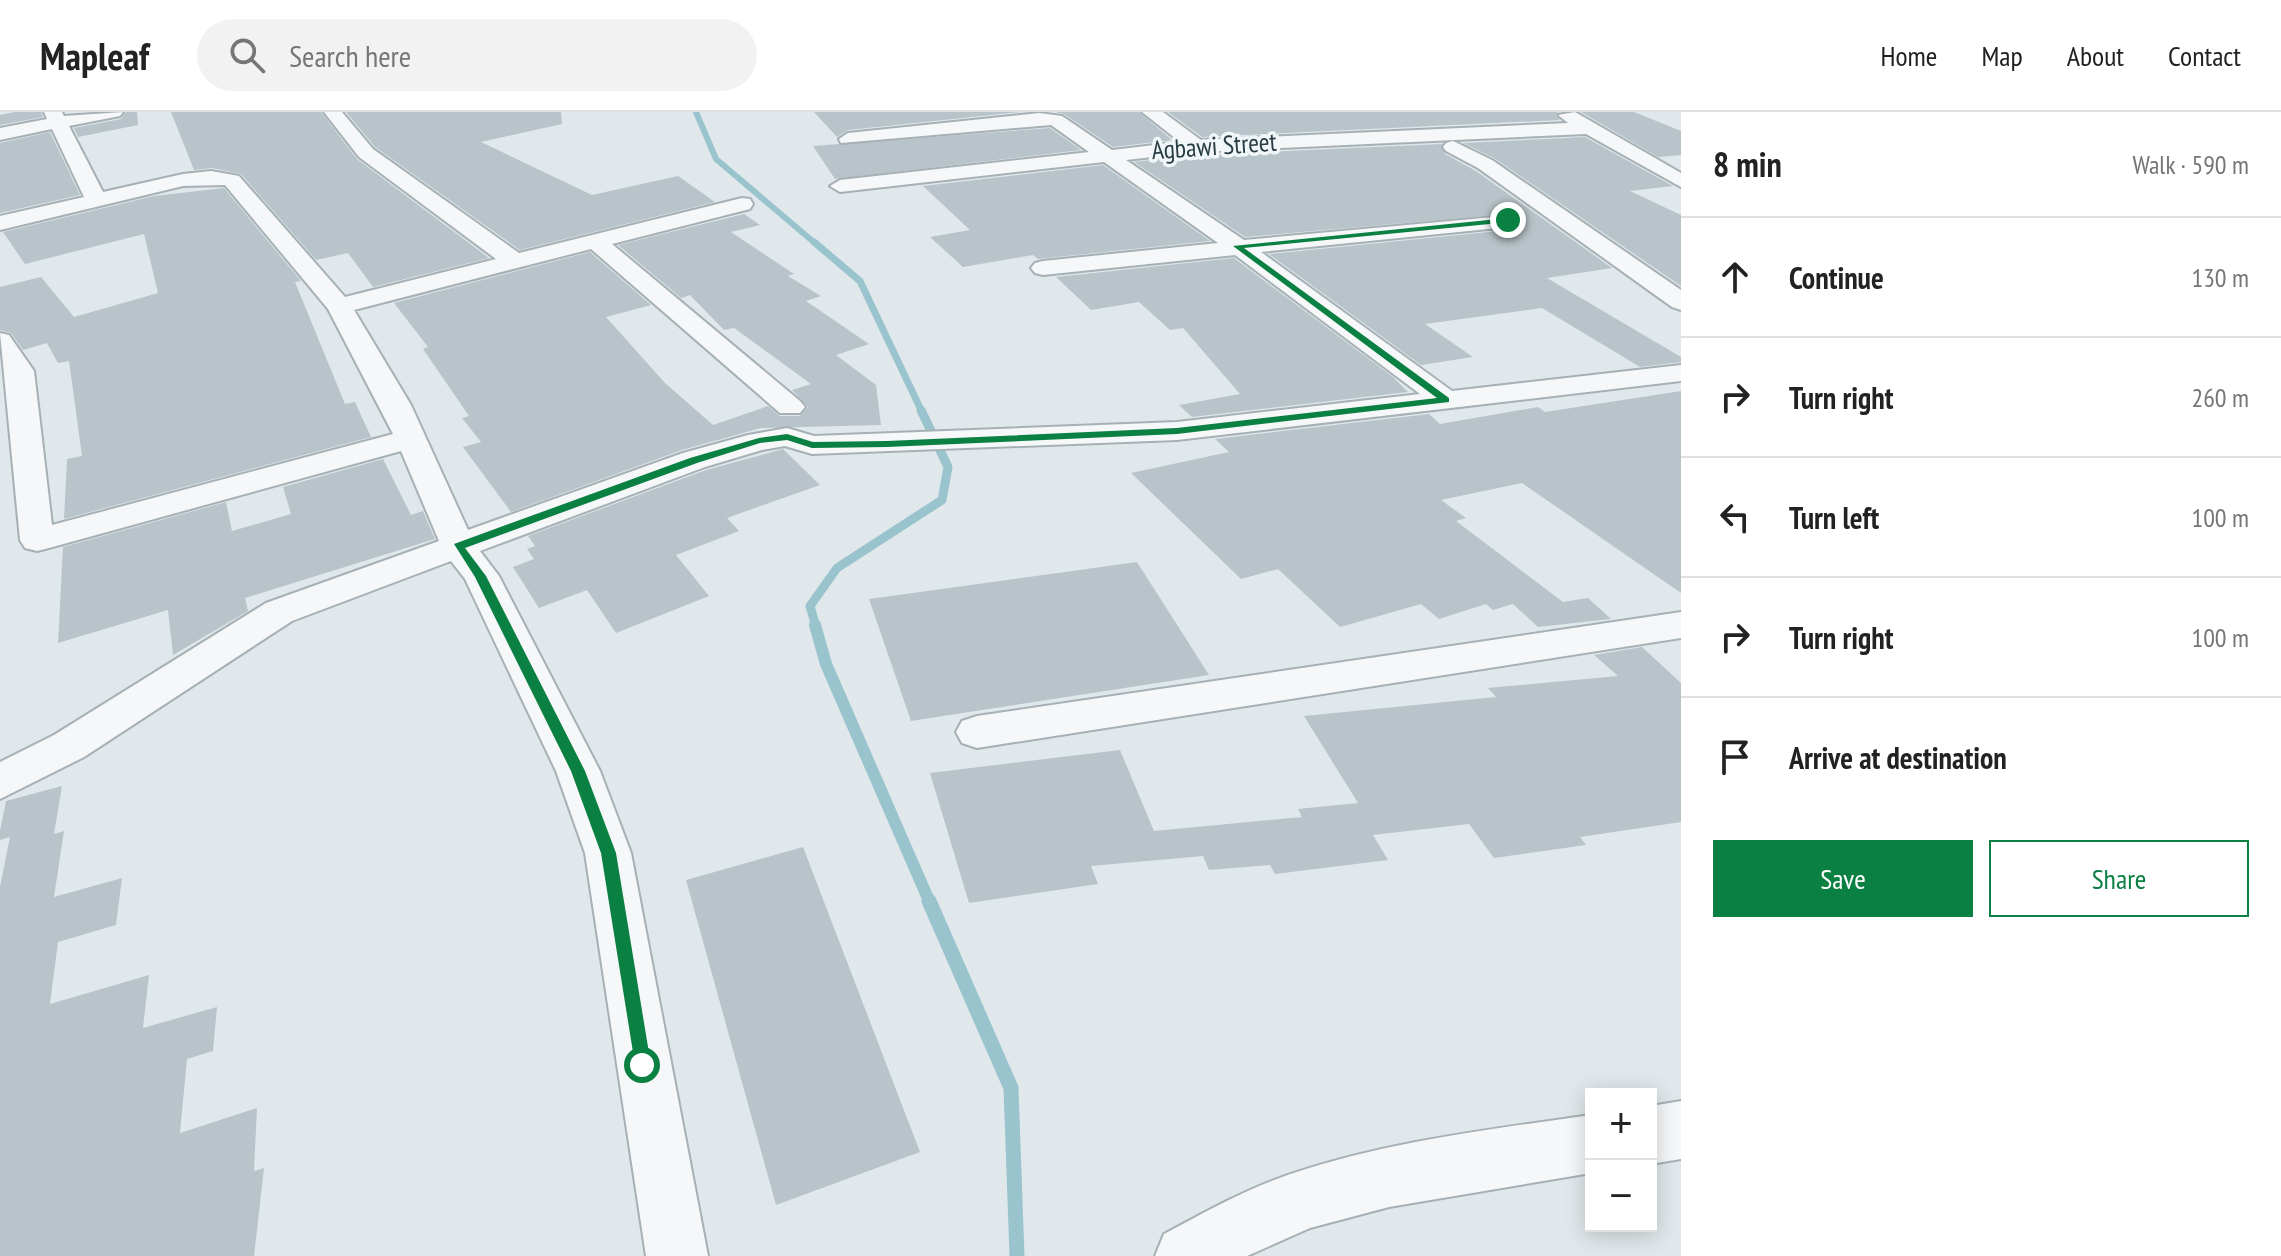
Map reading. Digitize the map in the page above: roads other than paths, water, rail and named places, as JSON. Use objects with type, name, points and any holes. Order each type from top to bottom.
[{"type":"street","points":[[0,134],[57,118],[114,112]]},
{"type":"street","points":[[333,112],[366,153],[517,263]]},
{"type":"street","points":[[1151,112],[1197,146]]},
{"type":"street","points":[[1436,112],[1472,134]]},
{"type":"street","points":[[1562,112],[1681,181]]},
{"type":"street","points":[[57,118],[96,200]]},
{"type":"street","points":[[848,139],[1051,118],[1237,246],[1446,400]]},
{"type":"street","points":[[1383,120],[1409,136]]},
{"type":"street","name":"Agbawi Street","points":[[840,186],[1197,146],[1589,128]]},
{"type":"street","points":[[1453,147],[1485,164],[1681,302]]},
{"type":"street","points":[[0,223],[183,180],[211,177],[232,180],[339,306],[396,405],[408,439],[458,546],[481,576],[578,771],[608,853],[677,1256]]},
{"type":"street","points":[[339,306],[742,204]]},
{"type":"street","points":[[1043,268],[1508,220]]},
{"type":"street","points":[[595,241],[790,407]]},
{"type":"street","points":[[0,341],[20,371],[37,540],[408,439]]},
{"type":"street","points":[[0,782],[69,746],[279,612],[694,460],[759,441],[787,437],[812,445],[887,444],[1177,431],[1681,373]]},
{"type":"street","points":[[977,732],[1681,625]]},
{"type":"street","points":[[1657,1134],[1681,1130]]},
{"type":"street","points":[[1186,1256],[1273,1211],[1342,1191],[1467,1163],[1585,1145]]},
{"type":"waterway","points":[[696,112],[716,159],[816,244]]},
{"type":"waterway","points":[[814,242],[860,281],[922,412]]},
{"type":"waterway","points":[[816,627],[810,606],[837,568],[942,500],[948,467],[921,410]]},
{"type":"waterway","points":[[815,625],[826,664],[930,903]]},
{"type":"waterway","points":[[929,901],[1011,1088],[1017,1256]]}]
